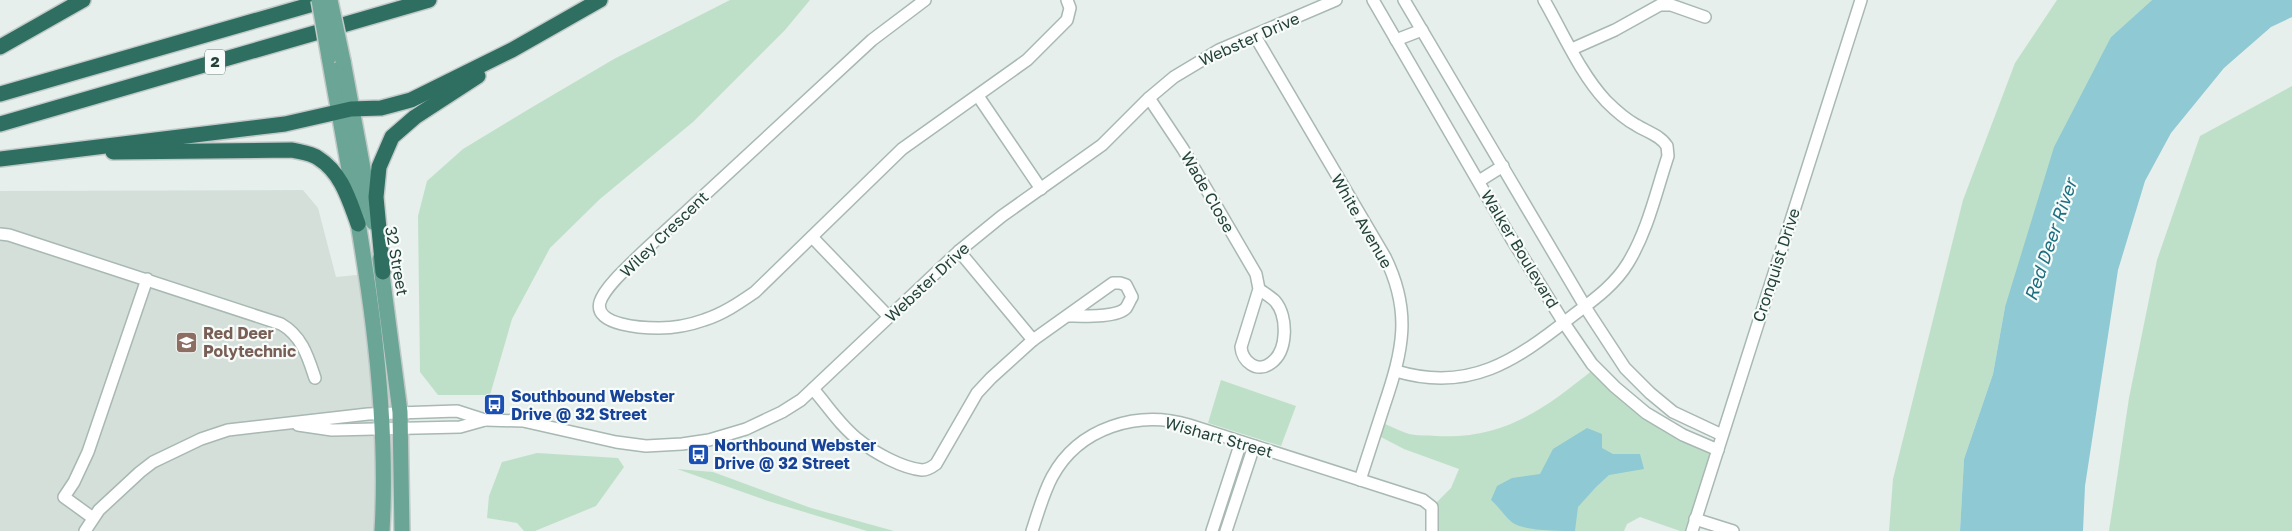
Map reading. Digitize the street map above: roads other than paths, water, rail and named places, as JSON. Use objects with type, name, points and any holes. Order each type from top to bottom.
[{"type":"highway","points":[[0,47],[83,0]]},
{"type":"highway","name":"2","points":[[0,94],[329,0]]},
{"type":"highway","name":"2","points":[[0,124],[429,0]]},
{"type":"highway","points":[[0,159],[41,152],[285,124],[345,111],[380,108],[411,100],[532,39],[600,0]]},
{"type":"highway","points":[[383,272],[376,197],[379,167],[392,137],[415,117],[532,39]]},
{"type":"highway","points":[[41,152],[292,150],[318,157],[331,169],[343,184],[358,224]]},
{"type":"main road","name":"32 Street","points":[[319,0],[336,59]]},
{"type":"main road","name":"32 Street","points":[[329,0],[345,111],[358,224],[367,274],[381,429],[382,531]]},
{"type":"main road","name":"32 Street","points":[[345,111],[383,272],[400,412],[402,531]]},
{"type":"street","name":"Wiley Crescent","points":[[925,0],[872,40],[645,250],[615,280],[600,302],[600,310],[603,316],[609,321],[659,328],[682,326],[706,320],[728,310],[755,292],[902,149],[1021,66],[1065,22],[1070,12],[1067,0]]},
{"type":"street","name":"Webster Drive","points":[[291,424],[380,413],[457,411],[485,420],[523,421],[616,442],[646,446],[709,440],[746,429],[782,412],[813,389],[958,251],[1102,145],[1149,98],[1174,77],[1219,50],[1336,0]]},
{"type":"street","name":"Walker Boulevard","points":[[1373,0],[1511,238],[1592,364],[1632,402],[1669,427],[1718,450]]},
{"type":"street","name":"Walker Boulevard","points":[[1404,0],[1614,352],[1639,384],[1674,412],[1722,435]]},
{"type":"street","points":[[1396,371],[1438,379],[1452,378],[1498,367],[1519,356],[1586,306],[1617,277],[1637,247],[1646,225],[1668,150],[1662,140],[1627,120],[1605,99],[1572,49],[1544,0]]},
{"type":"street","name":"Cronquist Drive","points":[[1692,531],[1862,0]]},
{"type":"street","points":[[1572,49],[1615,30],[1660,5],[1671,5],[1705,16]]},
{"type":"street","points":[[1396,40],[1422,30]]},
{"type":"street","name":"White Avenue","points":[[1254,36],[1391,270],[1399,295],[1403,325],[1401,349],[1396,371],[1360,480]]},
{"type":"street","points":[[978,96],[1041,189]]},
{"type":"street","name":"Wade Close","points":[[1149,98],[1183,149],[1250,263],[1260,289],[1275,301],[1281,311],[1285,327],[1278,356],[1271,364],[1262,367],[1252,366],[1246,361],[1242,355],[1241,347],[1260,289]]},
{"type":"street","points":[[1479,181],[1503,166]]},
{"type":"street","points":[[0,234],[9,235],[147,279],[281,324],[292,330],[301,342],[315,378]]},
{"type":"street","points":[[812,237],[889,317]]},
{"type":"street","points":[[958,251],[1033,340]]},
{"type":"street","points":[[93,518],[64,497],[74,482],[88,452],[147,279]]},
{"type":"street","points":[[813,389],[845,427],[859,440],[907,466],[923,470],[930,468],[936,464],[977,393],[1033,340],[1113,283],[1126,285],[1132,297],[1125,309],[1118,312],[1102,315],[1068,316]]},
{"type":"street","name":"Wishart Street","points":[[1032,531],[1047,489],[1064,459],[1082,443],[1115,425],[1138,419],[1173,420],[1426,501],[1433,512],[1432,531]]},
{"type":"street","name":"Webster Drive","points":[[291,424],[332,430],[460,428],[485,420]]},
{"type":"street","points":[[85,531],[93,518],[127,482],[168,454],[201,439],[228,430],[291,424]]},
{"type":"street","points":[[1212,531],[1241,442]]},
{"type":"street","points":[[1226,531],[1254,446]]},
{"type":"street","points":[[1696,519],[1733,531]]},
{"type":"water","name":"Red Deer River","points":[[2152,0],[2292,0],[2292,17],[2271,27],[2224,68],[2171,133],[2145,181],[2118,270],[2085,486],[2083,531],[1960,531],[1964,459],[1993,374],[2005,307],[2054,147],[2111,37]]},
{"type":"water","points":[[1587,428],[1602,434],[1602,448],[1613,454],[1640,454],[1644,469],[1609,475],[1578,507],[1575,531],[1526,528],[1513,523],[1491,500],[1497,486],[1512,478],[1540,474],[1553,449]]},
{"type":"place","name":"Red Deer Polytechnic","points":[[187,342]]},
{"type":"place","name":"Southbound Webster Drive @ 32 Street","points":[[495,405]]},
{"type":"place","name":"Northbound Webster Drive @ 32 Street","points":[[698,454]]}]
